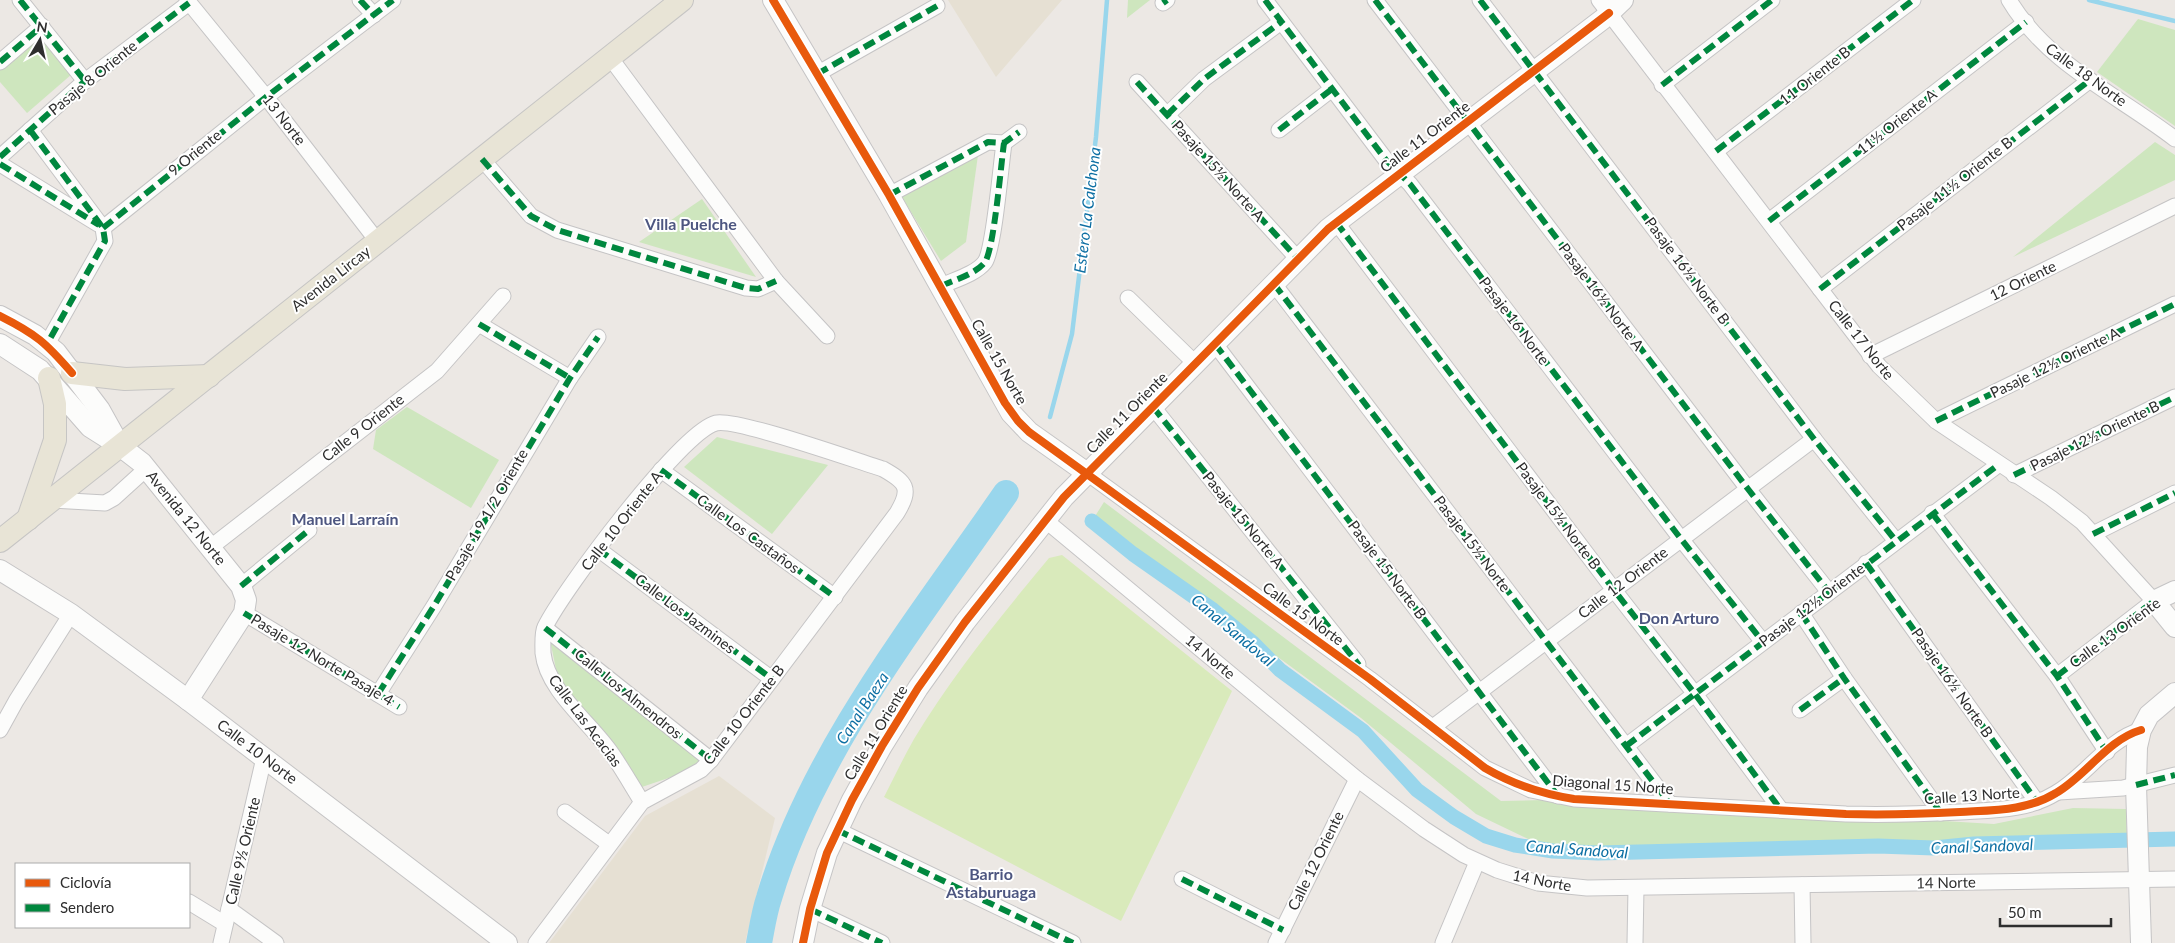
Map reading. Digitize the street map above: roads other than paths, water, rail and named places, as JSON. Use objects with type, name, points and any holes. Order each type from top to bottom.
[{"type":"main road","name":"Avenida Lircay","points":[[610,56],[668,0]]},
{"type":"main road","name":"Avenida Lircay","points":[[0,541],[682,0]]},
{"type":"main road","name":"Calle 15 Norte","points":[[774,0],[888,195],[1005,403],[1029,432],[1087,472]]},
{"type":"main road","name":"Calle 11 Oriente","points":[[803,943],[810,909],[837,830],[882,746],[918,688],[991,587],[1044,520],[1087,472],[1153,408],[1336,222],[1534,71],[1610,4]]},
{"type":"main road","name":"Avenida 12 Norte","points":[[0,316],[23,327],[48,344],[112,427],[120,446]]},
{"type":"main road","name":"Avenida 12 Norte","points":[[0,344],[26,360],[49,378],[90,427],[120,446],[146,468],[211,547],[244,598]]},
{"type":"main road","points":[[72,373],[125,379],[209,376]]},
{"type":"main road","points":[[28,519],[55,440],[57,422],[49,378]]},
{"type":"main road","name":"Calle 10 Norte","points":[[0,570],[71,614],[188,700],[507,943]]},
{"type":"main road","name":"Calle 13 Oriente","points":[[2154,601],[2175,591]]},
{"type":"main road","points":[[188,700],[244,598]]},
{"type":"main road","name":"Calle 17 Norte","points":[[2154,601],[2175,627]]},
{"type":"main road","name":"Calle 13 Norte","points":[[2141,730],[2155,708],[2175,693]]},
{"type":"main road","points":[[2141,730],[2137,747],[2136,785],[2141,943]]},
{"type":"street","points":[[20,0],[84,81]]},
{"type":"street","points":[[360,0],[374,15]]},
{"type":"street","name":"9 Oriente","points":[[103,228],[266,97],[392,0]]},
{"type":"street","name":"Pasaje 16 Norte","points":[[1265,0],[1386,160],[1416,192],[1681,539],[1763,642]]},
{"type":"street","name":"Pasaje 16½ Norte A","points":[[1375,0],[1748,489],[1830,592]]},
{"type":"street","name":"Pasaje 16½ Norte B","points":[[1480,0],[1814,439],[1896,541]]},
{"type":"street","points":[[1662,85],[1772,0]]},
{"type":"street","name":"11 Oriente B","points":[[1716,151],[1913,0]]},
{"type":"street","name":"Calle 18 Norte","points":[[2009,0],[2040,41],[2090,80],[2175,139]]},
{"type":"street","name":"Pasaje 8 Oriente","points":[[0,157],[84,81],[188,2]]},
{"type":"street","name":"13 Norte","points":[[188,2],[266,97],[378,242]]},
{"type":"street","name":"Calle 17 Norte","points":[[1610,4],[1662,85],[1716,151],[1870,356],[1896,385],[1936,421],[2066,510],[2093,534],[2154,601]]},
{"type":"street","points":[[817,74],[937,6]]},
{"type":"street","points":[[1167,114],[1204,79],[1281,22]]},
{"type":"street","name":"11½ Oriente A","points":[[1769,221],[2026,22]]},
{"type":"street","points":[[0,62],[42,26]]},
{"type":"street","points":[[610,56],[776,281],[827,336]]},
{"type":"street","name":"Pasaje 11½ Oriente B","points":[[1820,289],[2090,80]]},
{"type":"street","name":"Pasaje 15½ Norte A","points":[[1137,82],[1298,259]]},
{"type":"street","points":[[1280,130],[1332,89]]},
{"type":"street","points":[[30,130],[103,228],[105,241],[48,344]]},
{"type":"street","points":[[888,195],[988,142],[1004,142],[1019,132]]},
{"type":"street","points":[[940,286],[978,268],[985,262],[991,242],[1004,142]]},
{"type":"street","points":[[482,159],[531,216],[556,230],[746,288],[758,289],[776,281]]},
{"type":"street","points":[[0,164],[103,228]]},
{"type":"street","name":"12 Oriente","points":[[1870,356],[2175,206]]},
{"type":"street","name":"Pasaje 15½ Norte B","points":[[1336,222],[1781,810]]},
{"type":"street","name":"Pasaje 15½ Norte","points":[[1274,284],[1670,804]]},
{"type":"street","name":"Calle 9 Oriente","points":[[211,547],[437,371],[503,296]]},
{"type":"street","points":[[1128,298],[1196,364]]},
{"type":"street","name":"Pasaje 12½ Oriente A","points":[[1936,421],[2175,304]]},
{"type":"street","points":[[479,324],[570,378]]},
{"type":"street","name":"Pasaje 1 9 1/2 Oriente","points":[[378,694],[434,606],[570,378],[598,337]]},
{"type":"street","name":"Pasaje 15 Norte B","points":[[1215,344],[1558,796]]},
{"type":"street","name":"Pasaje 12½ Oriente B","points":[[2014,475],[2175,397]]},
{"type":"street","name":"Pasaje 15 Norte A","points":[[1153,408],[1370,679]]},
{"type":"street","name":"Calle 10 Oriente A","points":[[544,631],[598,549],[662,470],[692,437],[704,428],[717,423],[738,425],[883,469],[900,478],[904,485]]},
{"type":"street","name":"Calle 12 Oriente","points":[[1433,728],[1814,439]]},
{"type":"street","name":"Pasaje 12½ Oriente","points":[[1626,746],[1998,465]]},
{"type":"street","points":[[52,500],[105,503],[114,498],[146,468]]},
{"type":"street","name":"Calle Los Castaños","points":[[662,470],[835,597]]},
{"type":"street","name":"Calle 15 Norte","points":[[1087,472],[1370,679],[1433,728]]},
{"type":"street","name":"Calle 10 Oriente B","points":[[536,943],[642,802],[701,770],[710,760],[897,513],[904,502],[904,485]]},
{"type":"street","points":[[2093,534],[2175,494]]},
{"type":"street","points":[[1932,514],[2056,676],[2107,752]]},
{"type":"street","name":"14 Norte","points":[[1044,520],[1357,779],[1424,829],[1477,862],[1517,878],[1554,886],[1587,888],[2167,879]]},
{"type":"street","points":[[244,598],[309,530]]},
{"type":"street","name":"Calle Los Jazmines","points":[[598,549],[772,679]]},
{"type":"street","name":"Pasaje 16½ Norte B","points":[[1866,564],[2037,802]]},
{"type":"street","name":"Pasaje 12 Norte Pasaje 4","points":[[244,598],[378,694],[400,707]]},
{"type":"street","name":"Calle 13 Oriente","points":[[2056,676],[2154,601]]},
{"type":"street","points":[[1801,613],[1844,678],[1941,813]]},
{"type":"street","points":[[0,730],[71,614]]},
{"type":"street","name":"Calle Los Almendros","points":[[544,631],[710,760]]},
{"type":"street","name":"Calle Las Acacias","points":[[544,631],[543,653],[550,678],[612,754],[642,802]]},
{"type":"street","points":[[1800,710],[1844,678]]},
{"type":"street","name":"Diagonal 15 Norte","points":[[1433,728],[1501,778],[1531,790],[1558,796],[1781,810]]},
{"type":"street","name":"Calle 13 Norte","points":[[1781,810],[1846,814],[1941,813],[2013,808],[2037,802],[2058,792],[2129,734],[2141,730]]},
{"type":"street","name":"Calle 9½ Oriente","points":[[221,943],[264,758]]},
{"type":"street","points":[[2058,792],[2123,788],[2175,775]]},
{"type":"street","name":"Calle 12 Oriente","points":[[1280,936],[1357,779]]},
{"type":"street","points":[[565,812],[609,844]]},
{"type":"street","points":[[837,830],[1073,943]]},
{"type":"street","points":[[1443,943],[1477,862]]},
{"type":"street","points":[[1182,879],[1280,936]]},
{"type":"street","points":[[1802,885],[1803,943]]},
{"type":"street","points":[[1635,943],[1636,888]]},
{"type":"street","points":[[190,903],[225,924]]},
{"type":"street","points":[[229,909],[276,943]]},
{"type":"street","points":[[810,909],[882,943]]},
{"type":"waterway","name":"Estero La Calchona","points":[[1050,417],[1072,334],[1096,137],[1107,0]]},
{"type":"waterway","points":[[2089,0],[2175,21]]},
{"type":"waterway","name":"Canal Baeza","points":[[759,943],[767,904],[788,843],[812,790],[840,738],[904,637],[1006,493]]},
{"type":"waterway","name":"Canal Sandoval","points":[[1092,521],[1133,554],[1213,610],[1253,643],[1280,670],[1363,731],[1417,790],[1454,817],[1486,836],[1515,845],[1553,851],[1598,853],[1878,846],[1934,848],[1974,844],[2175,839]]},
{"type":"district","name":"Villa Puelche","points":[[691,224]]},
{"type":"district","name":"Manuel Larraín","points":[[345,519]]},
{"type":"district","name":"Don Arturo","points":[[1679,618]]},
{"type":"district","name":"Barrio Astaburuaga","points":[[991,883]]}]
